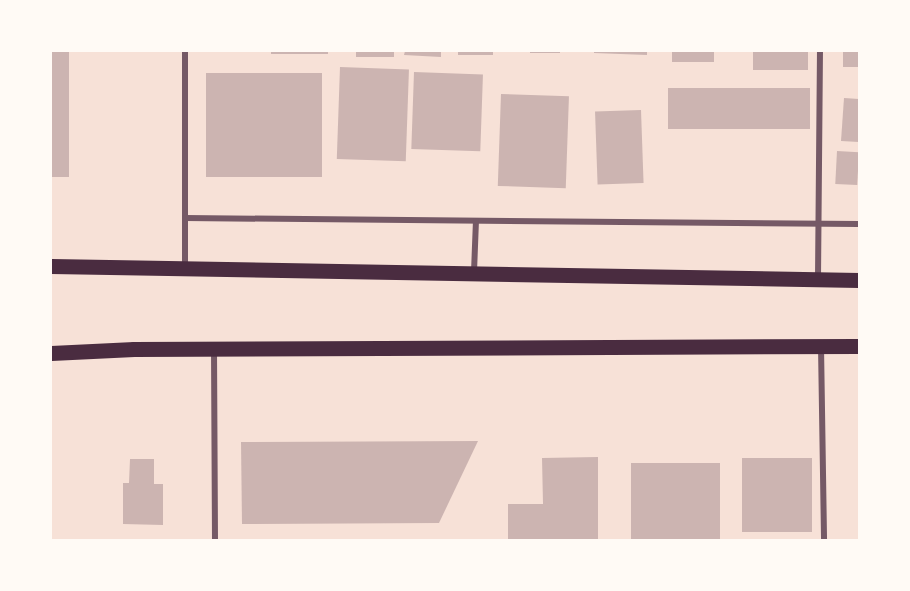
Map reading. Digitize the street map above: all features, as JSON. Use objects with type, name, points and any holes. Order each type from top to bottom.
[{"type":"main road","points":[[51,266],[859,280]]},
{"type":"main road","points":[[51,353],[214,349],[859,346]]},
{"type":"street","points":[[185,51],[185,268]]},
{"type":"street","points":[[818,280],[820,51]]},
{"type":"street","points":[[185,218],[859,224]]},
{"type":"street","points":[[474,273],[476,221]]},
{"type":"street","points":[[821,346],[824,540]]},
{"type":"street","points":[[214,349],[215,540]]},
{"type":"building","points":[[51,51],[69,51],[69,177],[51,177]]},
{"type":"building","points":[[271,51],[328,51],[328,54],[271,54]]},
{"type":"building","points":[[356,51],[394,51],[394,57],[356,57]]},
{"type":"building","points":[[405,51],[441,51],[441,57],[404,55]]},
{"type":"building","points":[[458,51],[493,51],[493,55],[458,55]]},
{"type":"building","points":[[530,51],[560,51],[560,53],[530,53]]},
{"type":"building","points":[[594,51],[647,51],[647,55],[594,53]]},
{"type":"building","points":[[672,51],[714,51],[714,62],[672,62]]},
{"type":"building","points":[[753,51],[808,51],[808,70],[753,70]]},
{"type":"building","points":[[843,51],[859,51],[859,67],[843,67]]},
{"type":"building","points":[[340,67],[409,69],[406,161],[337,159]]},
{"type":"building","points":[[414,72],[483,74],[480,151],[411,149]]},
{"type":"building","points":[[206,73],[322,73],[322,177],[206,177]]},
{"type":"building","points":[[668,88],[810,88],[810,129],[668,129]]},
{"type":"building","points":[[501,94],[569,96],[566,188],[498,186]]},
{"type":"building","points":[[844,98],[859,99],[859,142],[841,141]]},
{"type":"building","points":[[641,110],[644,183],[598,185],[595,112]]},
{"type":"building","points":[[837,151],[859,152],[857,185],[835,184]]},
{"type":"building","points":[[478,441],[439,523],[242,524],[241,442]]},
{"type":"building","points":[[598,457],[598,540],[508,540],[508,504],[543,504],[542,458]]},
{"type":"building","points":[[742,458],[812,458],[812,532],[742,532]]},
{"type":"building","points":[[130,459],[154,459],[154,484],[163,484],[163,525],[123,524],[123,483],[129,483]]},
{"type":"building","points":[[631,463],[720,463],[720,540],[631,540]]}]
